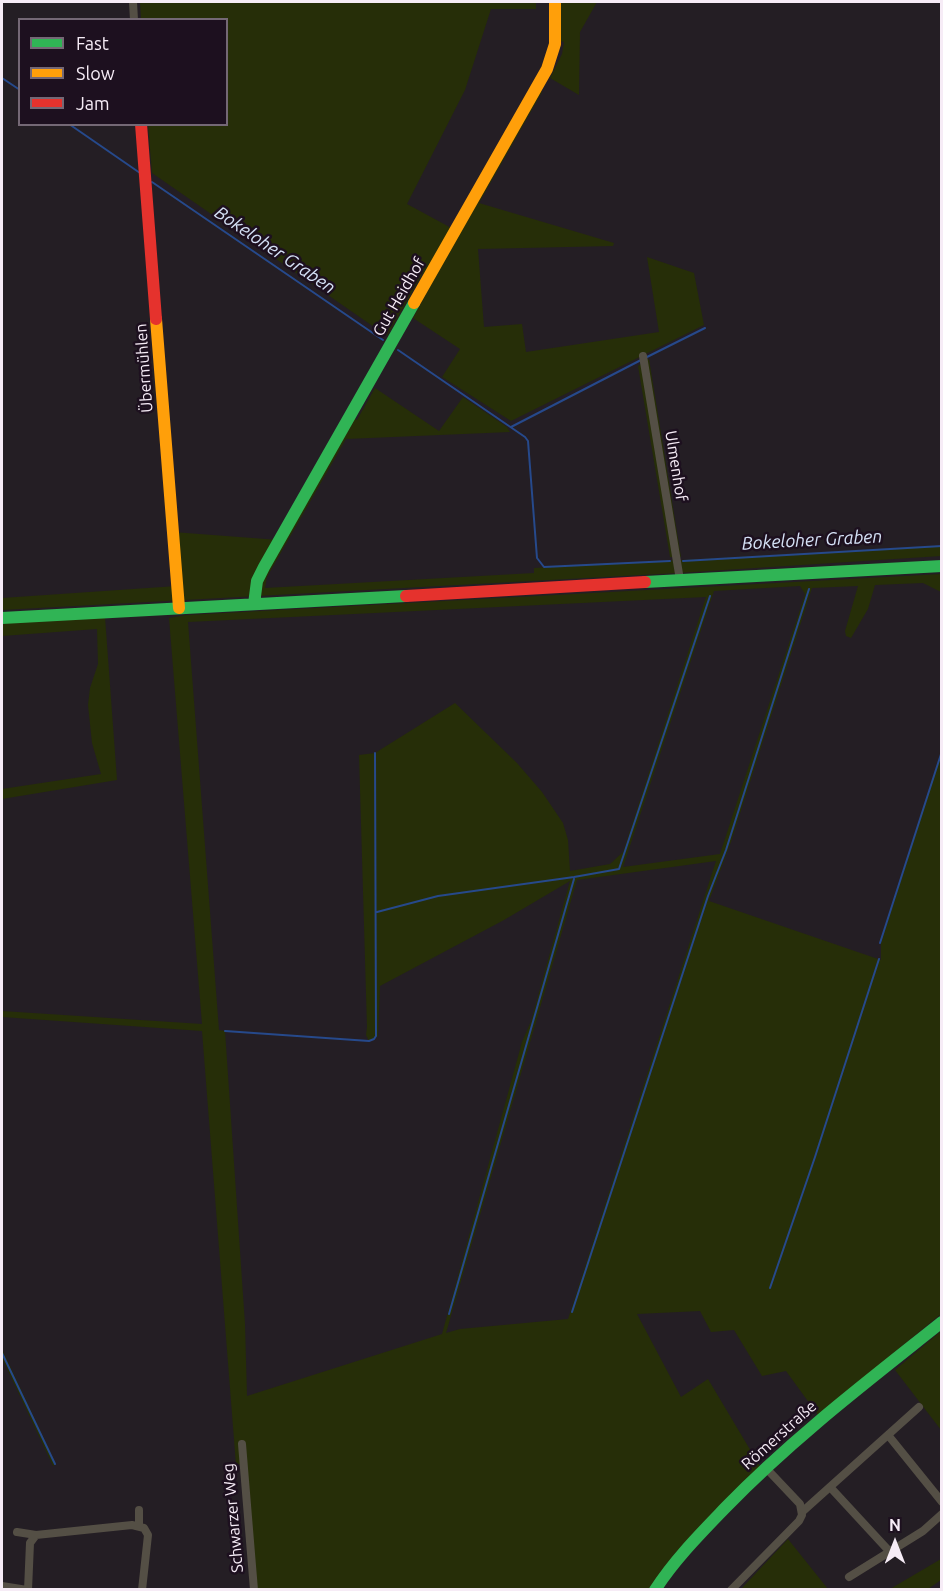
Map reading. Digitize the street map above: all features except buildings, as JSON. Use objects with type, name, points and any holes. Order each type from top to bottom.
[{"type":"street","points":[[133,2],[134,18]]},
{"type":"street","name":"Gut Heidhof","points":[[254,604],[257,581],[264,567],[547,69],[555,44],[555,2]]},
{"type":"street","name":"Übermühlen","points":[[141,126],[179,608]]},
{"type":"street","name":"Ulmenhof","points":[[643,356],[680,580]]},
{"type":"street","points":[[2,618],[942,566]]},
{"type":"street","name":"Römerstraße","points":[[655,1590],[695,1539],[765,1467],[821,1418],[942,1322]]},
{"type":"street","points":[[731,1590],[799,1521],[802,1512],[919,1407]]},
{"type":"street","points":[[888,1435],[942,1502]]},
{"type":"street","name":"Schwarzer Weg","points":[[242,1444],[254,1590]]},
{"type":"street","points":[[765,1467],[800,1504],[802,1512]]},
{"type":"street","points":[[830,1487],[890,1552]]},
{"type":"street","points":[[139,1510],[139,1526]]},
{"type":"street","points":[[849,1577],[923,1531],[942,1514]]},
{"type":"street","points":[[17,1532],[36,1535],[139,1526],[144,1528],[148,1535],[142,1590]]},
{"type":"street","points":[[2,1586],[28,1590],[30,1543],[36,1535]]},
{"type":"green space","points":[[140,2],[536,2],[536,9],[491,9],[465,90],[407,204],[455,230],[536,89],[542,92],[479,203],[614,243],[613,246],[478,249],[484,327],[522,324],[526,352],[659,332],[647,257],[694,273],[704,325],[511,421],[442,377],[460,349],[413,318],[434,279],[423,273],[387,336],[152,173],[148,126],[228,126],[228,18],[141,18]]},
{"type":"green space","points":[[555,2],[597,2],[580,32],[579,95],[550,78],[562,54],[564,42],[556,40]]},
{"type":"green space","points":[[649,359],[681,557],[670,557],[638,366]]},
{"type":"green space","points":[[375,388],[439,431],[463,397],[507,427],[510,432],[346,439],[267,577],[265,588],[534,573],[534,568],[941,546],[941,556],[678,573],[2,610],[2,598],[177,586],[173,532],[279,540],[350,416],[357,420]]},
{"type":"green space","points":[[941,574],[941,592],[923,583],[875,585],[868,609],[851,638],[846,636],[845,631],[858,586],[812,588],[731,842],[709,901],[881,960],[881,943],[941,752],[941,1314],[818,1415],[786,1371],[762,1376],[734,1330],[711,1332],[700,1311],[637,1314],[681,1397],[708,1379],[761,1468],[652,1589],[254,1589],[243,1464],[236,1465],[202,1031],[2,1017],[2,1011],[202,1024],[169,618],[187,615]],"holes":[[[800,586],[805,594],[720,854],[623,867],[714,591]],[[706,597],[623,852],[610,864],[570,871],[568,840],[563,823],[542,792],[517,763],[455,703],[375,753],[359,755],[366,1035],[369,1041],[378,1036],[380,986],[504,920],[570,881],[531,1021],[522,1042],[442,1334],[247,1396],[245,1324],[225,1031],[219,1030],[188,622]],[[716,861],[568,1319],[460,1329],[446,1333],[577,880]]]},
{"type":"green space","points":[[105,617],[117,780],[2,799],[2,789],[101,774],[92,743],[88,705],[90,688],[98,664],[97,629],[2,636],[2,622]]},
{"type":"green space","points":[[941,1331],[941,1430],[895,1370]]},
{"type":"green space","points":[[2,1349],[56,1464],[53,1466],[2,1358]]},
{"type":"green space","points":[[788,1539],[828,1589],[741,1589]]},
{"type":"green space","points":[[941,1559],[941,1580],[928,1589],[890,1589]]},
{"type":"waterway","name":"Bokeloher Graben","points":[[2,78],[18,89]]},
{"type":"waterway","name":"Bokeloher Graben","points":[[72,126],[140,173]]},
{"type":"waterway","name":"Bokeloher Graben","points":[[152,182],[383,340]]},
{"type":"waterway","points":[[647,357],[705,328]]},
{"type":"waterway","name":"Bokeloher Graben","points":[[398,350],[528,441],[537,558],[544,567],[670,561]]},
{"type":"waterway","points":[[511,427],[641,360]]},
{"type":"waterway","name":"Bokeloher Graben","points":[[683,561],[942,546]]},
{"type":"waterway","points":[[572,1312],[708,896],[726,850],[809,589]]},
{"type":"waterway","points":[[377,912],[438,896],[619,869],[710,596]]},
{"type":"waterway","points":[[880,943],[942,751]]},
{"type":"waterway","points":[[225,1031],[369,1041],[376,1036],[375,753]]},
{"type":"waterway","points":[[449,1314],[574,879]]},
{"type":"waterway","points":[[770,1288],[879,959]]},
{"type":"waterway","points":[[2,1353],[55,1464]]},
{"type":"traffic: fast","points":[[254,604],[257,581],[264,567],[414,303]]},
{"type":"traffic: fast","points":[[645,582],[942,566]]},
{"type":"traffic: fast","points":[[2,618],[406,596]]},
{"type":"traffic: fast","points":[[655,1590],[689,1547],[751,1482],[831,1411],[942,1322]]},
{"type":"traffic: slow","points":[[414,303],[547,69],[555,44],[555,2]]},
{"type":"traffic: slow","points":[[156,319],[179,608]]},
{"type":"traffic: jam","points":[[141,126],[156,319]]},
{"type":"traffic: jam","points":[[406,596],[645,582]]}]
